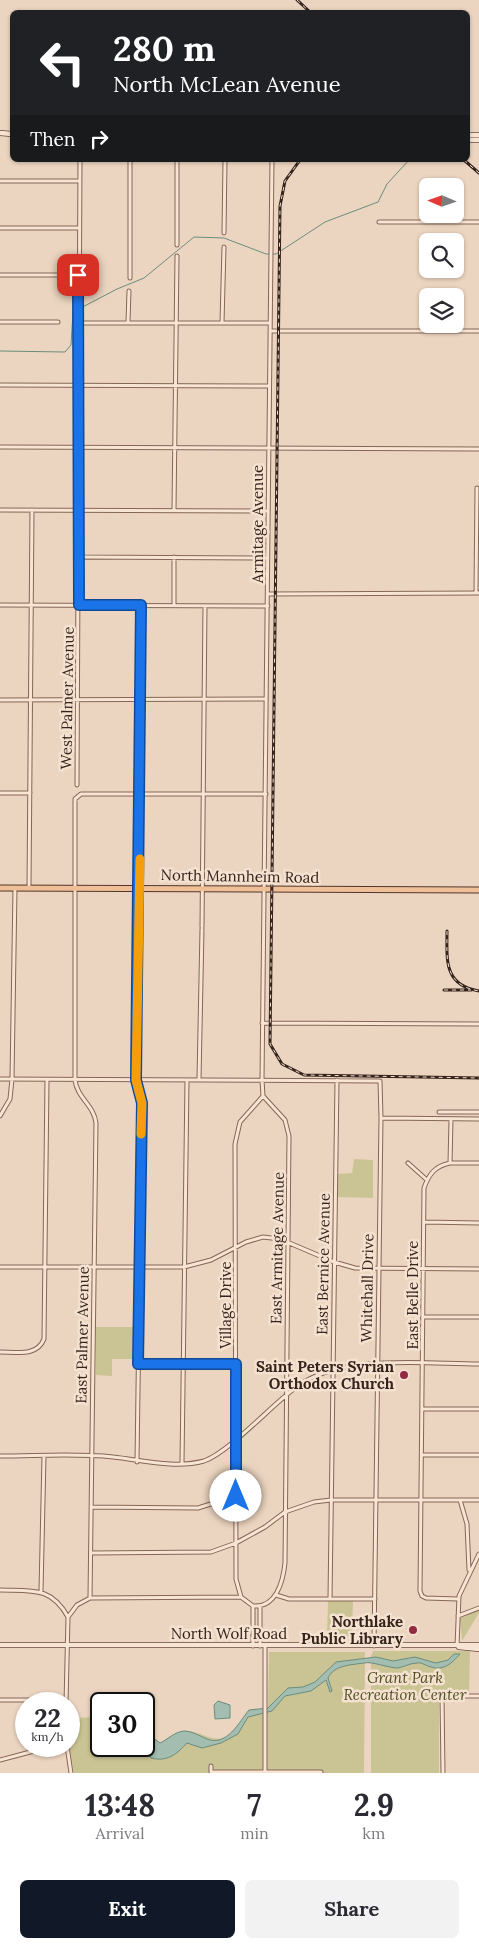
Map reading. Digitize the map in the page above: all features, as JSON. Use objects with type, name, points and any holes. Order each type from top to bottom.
[{"type":"main road","name":"North Mannheim Road","points":[[0,888],[479,890]]},
{"type":"main road","name":"North Wolf Road","points":[[0,1645],[479,1647]]},
{"type":"street","name":"West Palmer Avenue","points":[[77,786],[80,557],[78,275],[80,162]]},
{"type":"street","points":[[130,162],[130,278]]},
{"type":"street","points":[[177,245],[178,162]]},
{"type":"street","points":[[224,233],[225,162]]},
{"type":"street","name":"Armitage Avenue","points":[[265,889],[272,162]]},
{"type":"street","points":[[0,180],[80,181]]},
{"type":"street","points":[[379,222],[479,222]]},
{"type":"street","points":[[0,228],[79,228]]},
{"type":"street","points":[[222,323],[224,247]]},
{"type":"street","points":[[174,510],[174,323],[177,256]]},
{"type":"street","points":[[0,275],[78,275]]},
{"type":"street","points":[[128,322],[129,291]]},
{"type":"street","points":[[0,322],[58,322]]},
{"type":"street","points":[[78,323],[270,323]]},
{"type":"street","points":[[270,330],[479,331]]},
{"type":"street","points":[[0,385],[269,386]]},
{"type":"street","points":[[0,447],[479,449]]},
{"type":"street","points":[[268,594],[478,593],[477,488]]},
{"type":"street","points":[[0,510],[268,511]]},
{"type":"street","points":[[29,888],[32,510]]},
{"type":"street","points":[[80,557],[268,558]]},
{"type":"street","points":[[174,557],[174,605]]},
{"type":"street","points":[[0,605],[268,606]]},
{"type":"street","points":[[137,1462],[142,1103],[136,1080],[141,794],[141,605]]},
{"type":"street","points":[[199,1080],[205,606]]},
{"type":"street","points":[[0,700],[266,699]]},
{"type":"street","points":[[0,793],[30,793]]},
{"type":"street","points":[[75,1080],[75,799],[77,795],[266,794]]},
{"type":"street","points":[[0,1116],[10,1099],[12,1080],[15,888]]},
{"type":"street","points":[[263,1096],[262,1023],[265,889]]},
{"type":"street","points":[[262,1023],[479,1024]]},
{"type":"street","points":[[0,1080],[337,1080]]},
{"type":"street","points":[[0,1352],[31,1352],[41,1347],[43,1343],[47,1080]]},
{"type":"street","name":"East Palmer Avenue","points":[[75,1080],[76,1089],[95,1114],[96,1123],[90,1598]]},
{"type":"street","points":[[182,1463],[187,1080]]},
{"type":"street","name":"Whitehall Drive","points":[[337,1080],[380,1082],[374,1646]]},
{"type":"street","name":"East Bernice Avenue","points":[[330,1599],[337,1080]]},
{"type":"street","name":"East Armitage Avenue","points":[[263,1096],[288,1126],[284,1577],[276,1594]]},
{"type":"street","name":"Village Drive","points":[[241,1597],[236,1587],[237,1133],[245,1115],[263,1096]]},
{"type":"street","points":[[439,1112],[479,1112]]},
{"type":"street","points":[[381,1118],[479,1119]]},
{"type":"street","points":[[450,1162],[451,1119]]},
{"type":"street","points":[[408,1163],[427,1180],[435,1168],[450,1162],[479,1163]]},
{"type":"street","name":"East Belle Drive","points":[[427,1180],[424,1188],[420,1594],[426,1598],[458,1599]]},
{"type":"street","points":[[424,1222],[479,1222]]},
{"type":"street","points":[[0,1267],[184,1267],[211,1260],[246,1242],[263,1237],[288,1242],[334,1262],[355,1268],[479,1268]]},
{"type":"street","points":[[424,1317],[479,1317]]},
{"type":"street","points":[[138,1364],[236,1364]]},
{"type":"street","points":[[0,1456],[92,1456],[137,1462],[182,1463],[205,1460],[236,1439],[304,1382],[332,1370],[377,1364],[479,1364]]},
{"type":"street","points":[[423,1409],[479,1409]]},
{"type":"street","points":[[422,1455],[479,1455]]},
{"type":"street","points":[[41,1591],[44,1456]]},
{"type":"street","points":[[91,1507],[198,1508],[236,1496]]},
{"type":"street","points":[[91,1553],[199,1554],[222,1549],[265,1527],[285,1512],[314,1502],[331,1500],[479,1500]]},
{"type":"street","points":[[460,1500],[468,1531],[469,1570]]},
{"type":"street","points":[[457,1647],[458,1599],[469,1570],[479,1554]]},
{"type":"street","points":[[0,1590],[41,1591],[58,1603],[68,1617],[66,1692]]},
{"type":"street","points":[[68,1617],[77,1605],[90,1598],[241,1597],[253,1606],[260,1607],[276,1594],[289,1599],[375,1599]]},
{"type":"street","points":[[253,1606],[253,1646]]},
{"type":"street","points":[[260,1607],[265,1707],[265,1773]]},
{"type":"street","points":[[458,1616],[479,1608]]},
{"type":"street","points":[[443,1773],[442,1696],[479,1696]]},
{"type":"street","points":[[0,1700],[15,1700]]},
{"type":"street","points":[[0,1760],[15,1756]]},
{"type":"street","points":[[69,1757],[71,1773]]},
{"type":"street","points":[[211,1766],[211,1772],[321,1772]]},
{"type":"green space","points":[[354,1159],[373,1160],[373,1198],[337,1197],[337,1174],[352,1173]]},
{"type":"green space","points":[[96,1327],[135,1327],[135,1359],[112,1359],[112,1376],[96,1375]]},
{"type":"green space","points":[[328,1600],[353,1601],[352,1636],[327,1636]]},
{"type":"green space","points":[[478,1610],[479,1613],[462,1641],[460,1618]]},
{"type":"green space","name":"Grant Park Recreation Center","points":[[373,1651],[470,1651],[469,1695],[439,1694],[439,1773],[371,1773],[371,1656]]},
{"type":"green space","points":[[269,1652],[365,1652],[364,1773],[74,1773],[71,1757],[80,1757],[80,1718],[90,1717],[90,1757],[155,1757],[155,1739],[160,1743],[173,1734],[184,1731],[195,1732],[212,1738],[223,1738],[235,1729],[249,1710],[268,1708]]},
{"type":"shaded area","points":[[454,1654],[460,1654],[451,1663],[440,1668],[419,1663],[398,1668],[367,1663],[343,1666],[334,1670],[328,1678],[332,1691],[330,1692],[326,1680],[311,1691],[285,1696],[272,1711],[248,1717],[238,1734],[221,1743],[202,1748],[187,1743],[175,1754],[167,1758],[157,1759],[150,1757],[155,1757],[155,1739],[160,1743],[174,1734],[184,1731],[214,1741],[221,1740],[237,1727],[249,1710],[268,1708],[288,1688],[303,1687],[315,1682],[336,1662],[376,1657],[393,1661],[415,1657],[436,1663],[448,1660]]},
{"type":"shaded area","points":[[218,1701],[230,1705],[230,1718],[215,1719],[214,1705]]},
{"type":"waterway","points":[[0,351],[65,352],[71,345],[73,312],[117,289],[144,278],[194,237],[224,238],[266,254],[276,254],[325,222],[378,202],[387,184],[407,162]]},
{"type":"railway","points":[[297,0],[308,10]]},
{"type":"railway","points":[[299,162],[285,181],[280,206],[270,1044],[282,1064],[304,1075],[479,1078]]},
{"type":"railway","points":[[466,162],[479,173]]},
{"type":"railway","points":[[447,931],[449,969],[453,977],[467,988],[479,991]]},
{"type":"railway","points":[[444,990],[471,990]]},
{"type":"slow traffic","points":[[140,859],[136,1080],[142,1103],[141,1134]]},
{"type":"place","name":"Saint Peters Syrian Orthodox Church","points":[[404,1375]]},
{"type":"place","name":"Northlake Public Library","points":[[413,1630]]},
{"type":"route","points":[[78,275],[79,605],[141,605],[140,871],[136,1080],[142,1103],[138,1364],[236,1364],[236,1496]]}]
